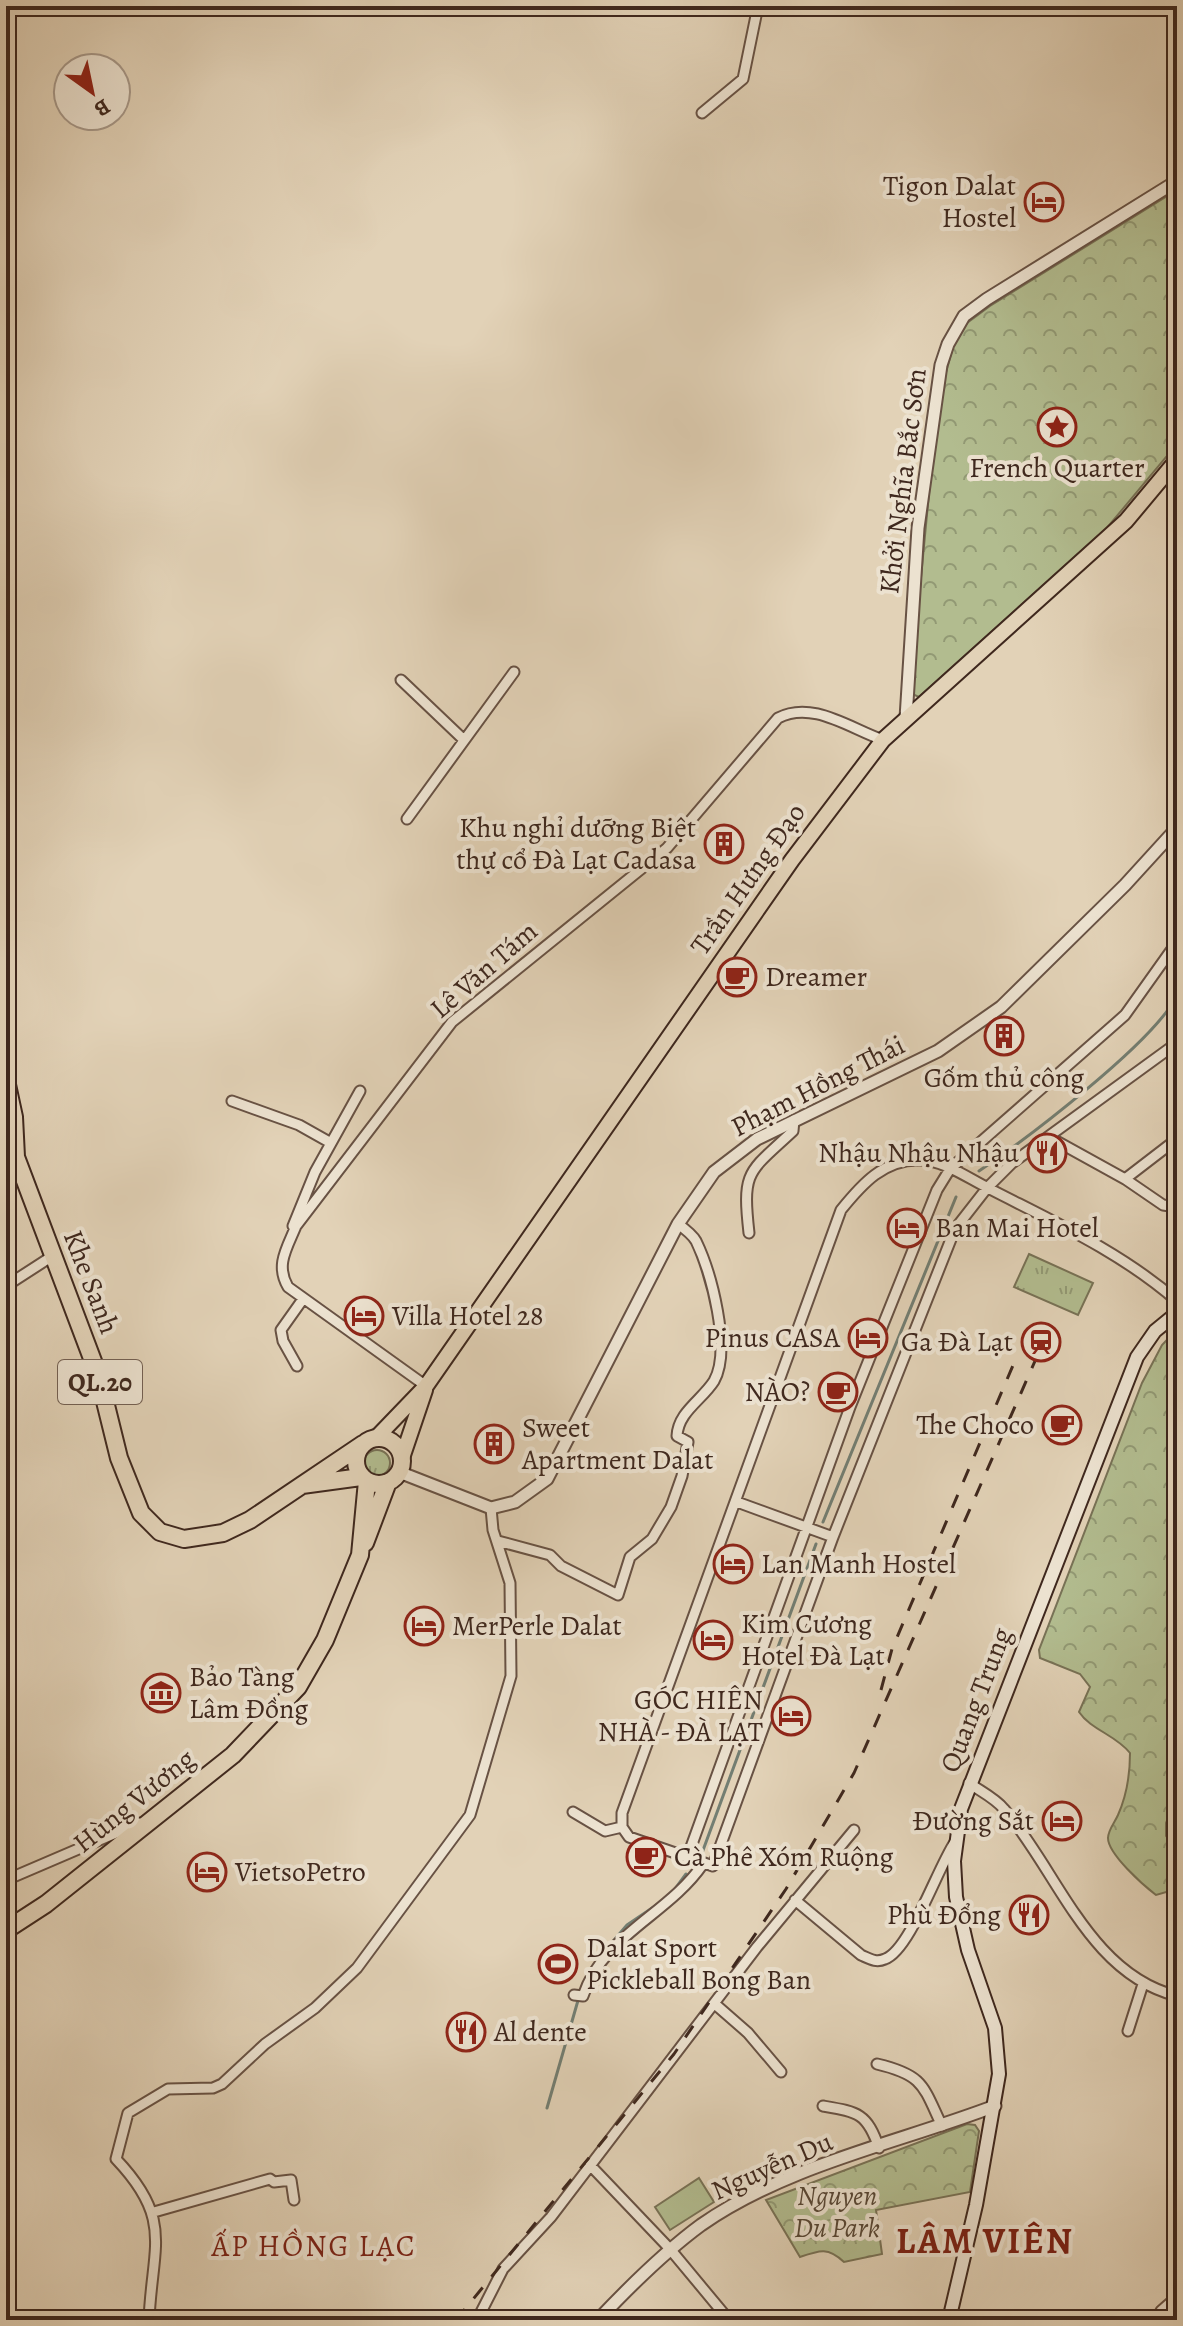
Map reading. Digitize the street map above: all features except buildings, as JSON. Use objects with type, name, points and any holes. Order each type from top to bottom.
[{"type":"highway","name":"Khe Sanh","points":[[6,1080],[14,1117],[16,1157],[99,1377],[129,1487],[141,1513],[160,1532],[195,1540],[223,1533],[250,1520],[369,1441]]},
{"type":"highway","points":[[360,1555],[396,1471],[395,1445],[369,1441]]},
{"type":"highway","name":"Hùng Vương","points":[[6,1930],[36,1912],[163,1812],[258,1732],[298,1687],[325,1640],[360,1555],[364,1479],[356,1457],[369,1441]]},
{"type":"highway","name":"QL.20","points":[[364,1479],[396,1471]]},
{"type":"highway","name":"Khe Sanh","points":[[297,1486],[364,1479]]},
{"type":"main road","name":"Trần Hưng Đạo","points":[[369,1441],[426,1386],[792,860],[883,740],[1126,521],[1177,460]]},
{"type":"main road","name":"Quang Trung","points":[[949,2320],[995,2106],[999,2052],[959,1915],[955,1842],[969,1783],[1137,1357],[1155,1331],[1177,1313]]},
{"type":"main road","name":"Trần Hưng Đạo","points":[[396,1471],[426,1386]]},
{"type":"street","points":[[702,113],[743,79],[758,6]]},
{"type":"street","name":"Khởi Nghĩa Bắc Sơn","points":[[906,718],[918,528],[933,411],[948,344],[964,316],[987,299],[1177,181]]},
{"type":"street","points":[[407,819],[514,672]]},
{"type":"street","points":[[401,680],[464,740]]},
{"type":"street","name":"Lê Văn Tám","points":[[286,1248],[296,1226],[452,1022],[667,848],[778,718],[793,710],[812,710],[883,740]]},
{"type":"street","name":"Phạm Hồng Thái","points":[[491,1508],[515,1502],[547,1479],[678,1224],[714,1172],[734,1155],[794,1120],[938,1051],[1001,1007],[1125,885],[1177,828]]},
{"type":"street","points":[[687,1858],[856,1392],[937,1190],[950,1169],[1125,1015],[1177,942]]},
{"type":"street","points":[[1177,1043],[1012,1163],[987,1188],[955,1229],[833,1537],[713,1866],[629,1837],[622,1827],[622,1813],[841,1210],[860,1186],[878,1172],[899,1162],[923,1159],[950,1169],[987,1188],[1109,1251],[1153,1280],[1177,1301]]},
{"type":"street","points":[[360,1091],[306,1190],[286,1248],[282,1277],[303,1299],[426,1386]]},
{"type":"street","points":[[232,1101],[299,1125],[331,1143]]},
{"type":"street","points":[[749,1233],[745,1194],[747,1177],[793,1131],[794,1120]]},
{"type":"street","points":[[1049,1137],[1125,1179],[1163,1205],[1177,1207]]},
{"type":"street","points":[[1125,1179],[1177,1139]]},
{"type":"street","points":[[498,1541],[550,1555],[561,1566],[618,1595],[630,1557],[652,1539],[663,1522],[682,1476],[688,1442],[677,1436],[677,1426],[714,1381],[719,1352],[709,1274],[694,1238],[678,1224]]},
{"type":"street","points":[[6,1286],[54,1255]]},
{"type":"street","points":[[297,1366],[283,1341],[281,1330],[303,1299]]},
{"type":"street","points":[[149,2320],[156,2249],[154,2212],[137,2181],[116,2159],[128,2113],[168,2089],[213,2088],[222,2084],[265,2044],[315,2008],[357,1968],[470,1815],[511,1676],[510,1583],[491,1508],[396,1471]]},
{"type":"street","points":[[737,1502],[833,1537]]},
{"type":"street","points":[[969,1783],[1002,1806],[1099,1945],[1124,1972],[1143,1984],[1177,1996]]},
{"type":"street","points":[[6,1880],[163,1812]]},
{"type":"street","points":[[573,1812],[605,1831],[622,1827]]},
{"type":"street","points":[[477,2320],[503,2269],[551,2217],[795,1900],[854,1830]]},
{"type":"street","points":[[795,1900],[861,1955],[874,1961],[887,1959],[909,1936],[938,1870],[955,1842]]},
{"type":"street","points":[[577,1995],[598,1965],[633,1928],[678,1897],[703,1864]]},
{"type":"street","points":[[1128,2031],[1143,1984]]},
{"type":"street","points":[[716,2005],[748,2033],[781,2072]]},
{"type":"street","points":[[877,2064],[910,2073],[922,2086],[942,2126]]},
{"type":"street","points":[[823,2106],[858,2114],[867,2120],[879,2148]]},
{"type":"street","name":"Nguyễn Du","points":[[598,2320],[670,2249],[737,2203],[803,2173],[995,2106]]},
{"type":"street","points":[[590,2165],[670,2249],[729,2320]]},
{"type":"street","points":[[154,2212],[270,2179],[274,2182],[291,2180],[294,2200]]},
{"type":"street","points":[[1173,2320],[1161,2311],[1177,2297]]},
{"type":"green space","name":"French Quarter","points":[[1177,190],[1177,444],[1106,529],[919,697],[910,693],[930,483],[945,376],[953,347],[967,323],[990,306]]},
{"type":"green space","points":[[1029,1254],[1093,1283],[1078,1315],[1014,1287]]},
{"type":"green space","points":[[1177,1329],[1177,1797],[1166,1823],[1166,1836],[1177,1849],[1177,1889],[1156,1895],[1120,1860],[1108,1838],[1125,1793],[1130,1753],[1079,1712],[1090,1687],[1080,1674],[1040,1658],[1039,1650],[1142,1383],[1162,1345]]},
{"type":"green space","points":[[377,1450],[386,1454],[390,1463],[386,1472],[377,1476],[368,1472],[364,1463],[368,1454]]},
{"type":"green space","name":"Nguyen Du Park","points":[[967,2124],[975,2125],[979,2131],[970,2192],[876,2210],[882,2254],[844,2262],[824,2251],[800,2257],[766,2200]]},
{"type":"green space","points":[[699,2178],[714,2202],[670,2230],[655,2207]]},
{"type":"waterway","points":[[979,1171],[1056,1114],[1117,1063],[1144,1038],[1177,995]]},
{"type":"waterway","points":[[823,1522],[956,1197]]},
{"type":"waterway","points":[[702,1853],[816,1544]]},
{"type":"waterway","points":[[675,1889],[686,1874]]},
{"type":"waterway","points":[[609,1946],[627,1925],[661,1902]]},
{"type":"waterway","points":[[583,1986],[597,1961]]},
{"type":"waterway","points":[[547,2108],[579,1997]]},
{"type":"railway","points":[[881,1690],[892,1649],[1017,1356]]},
{"type":"railway","points":[[456,2320],[674,2054],[786,1889],[854,1773],[1035,1361]]},
{"type":"place","name":"Tigon Dalat Hostel","points":[[1044,202]]},
{"type":"place","name":"French Quarter","points":[[1057,427]]},
{"type":"place","name":"Khu nghỉ dưỡng Biệt thự cổ Đà Lạt Cadasa","points":[[724,844]]},
{"type":"place","name":"Dreamer","points":[[737,977]]},
{"type":"place","name":"Gốm thủ công","points":[[1004,1036]]},
{"type":"place","name":"Nhậu Nhậu Nhậu","points":[[1047,1153]]},
{"type":"place","name":"Ban Mai Hotel","points":[[907,1228]]},
{"type":"place","name":"Villa Hotel 28","points":[[364,1316]]},
{"type":"place","name":"Pinus CASA","points":[[868,1338]]},
{"type":"place","name":"Ga Đà Lạt","points":[[1041,1342]]},
{"type":"place","name":"NÀO?","points":[[838,1392]]},
{"type":"place","name":"The Choco","points":[[1062,1425]]},
{"type":"place","name":"Sweet Apartment Dalat","points":[[494,1444]]},
{"type":"place","name":"Lan Manh Hostel","points":[[733,1564]]},
{"type":"place","name":"MerPerle Dalat","points":[[424,1626]]},
{"type":"place","name":"Kim Cương Hotel Đà Lạt","points":[[713,1640]]},
{"type":"place","name":"Bảo Tàng Lâm Đồng","points":[[161,1693]]},
{"type":"place","name":"GÓC HIÊN NHÀ - ĐÀ LẠT","points":[[791,1716]]},
{"type":"place","name":"Đường Sắt","points":[[1062,1821]]},
{"type":"place","name":"Cà Phê Xóm Ruộng","points":[[646,1857]]},
{"type":"place","name":"VietsoPetro","points":[[207,1872]]},
{"type":"place","name":"Phù Đổng","points":[[1029,1915]]},
{"type":"place","name":"Dalat Sport Pickleball Bong Ban","points":[[558,1964]]},
{"type":"place","name":"Al dente","points":[[466,2032]]},
{"type":"district","name":"LÂM VIÊN","points":[[985,2240]]},
{"type":"district","name":"ẤP HỒNG LẠC","points":[[314,2246]]}]
